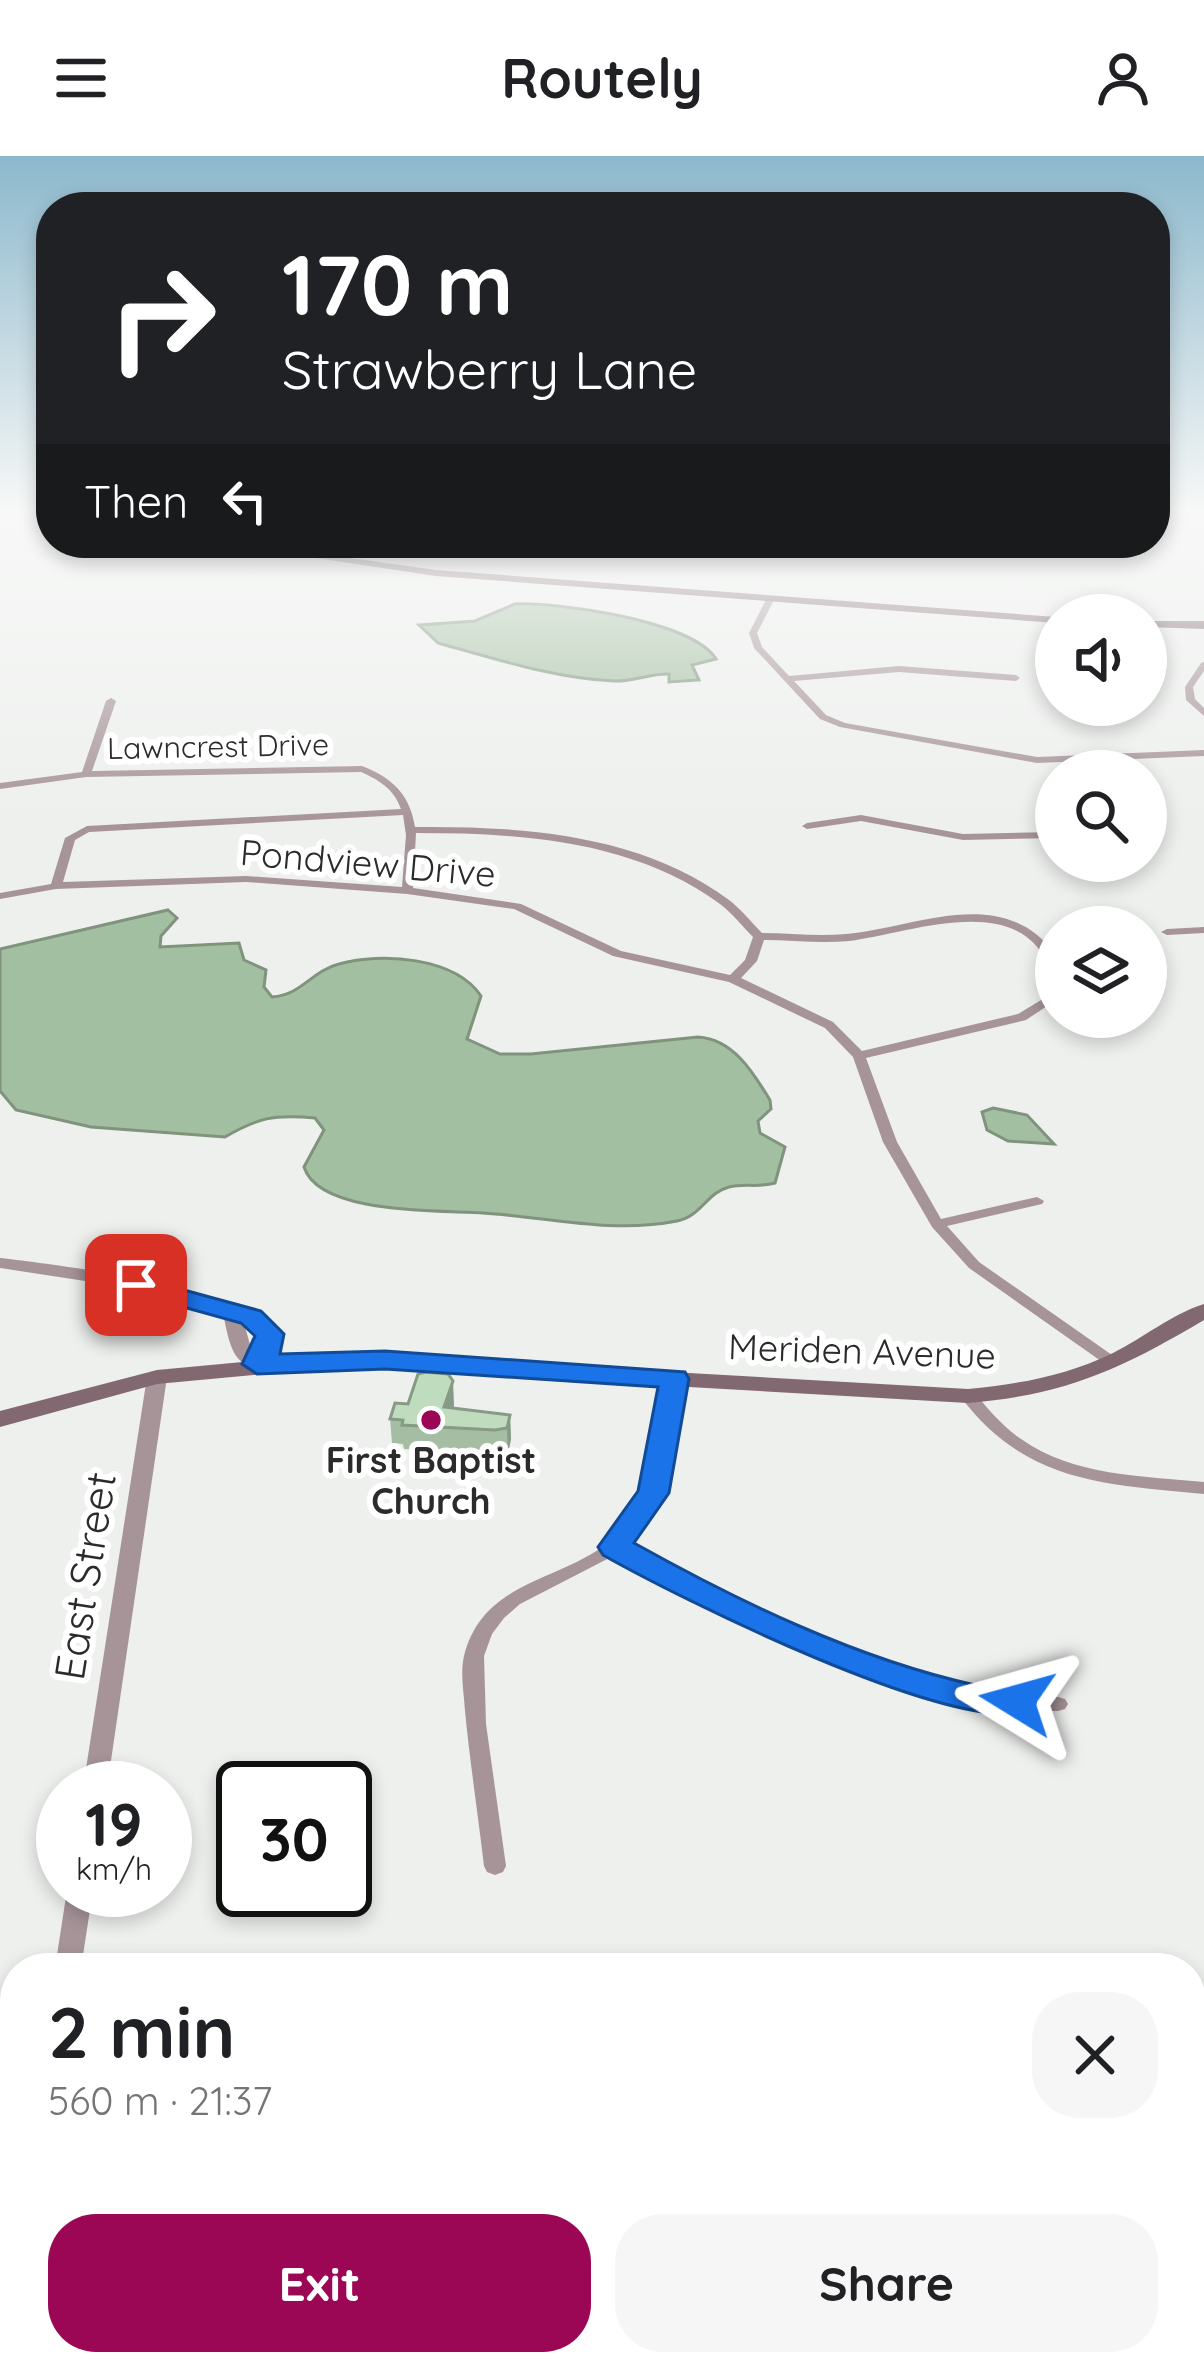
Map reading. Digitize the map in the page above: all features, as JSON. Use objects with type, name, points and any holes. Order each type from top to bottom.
[{"type":"main road","points":[[1167,624],[1204,625]]},
{"type":"main road","name":"Meriden Avenue","points":[[0,1419],[157,1377],[257,1364],[385,1360],[968,1396],[1026,1393],[1082,1379],[1204,1311]]},
{"type":"street","points":[[762,617],[754,633],[758,648],[823,717],[843,725],[1035,758]]},
{"type":"street","points":[[1204,665],[1189,687],[1191,700],[1204,713]]},
{"type":"street","points":[[788,679],[899,669],[1016,678]]},
{"type":"street","points":[[86,774],[111,701]]},
{"type":"street","points":[[1167,754],[1204,753]]},
{"type":"street","name":"Lawncrest Drive","points":[[0,786],[86,774],[362,769],[385,778],[403,796],[409,812],[414,830],[407,891]]},
{"type":"street","points":[[56,886],[70,838],[87,829],[409,812]]},
{"type":"street","points":[[806,826],[861,818],[963,837],[1035,836]]},
{"type":"street","points":[[414,830],[504,831],[608,849],[698,886],[740,911],[759,935],[848,938],[952,918],[991,919],[1035,937]]},
{"type":"street","name":"Pondview Drive","points":[[0,896],[56,886],[246,879],[407,891],[517,907],[617,954],[733,979],[829,1025],[859,1056],[890,1142],[937,1224],[974,1265],[1114,1362]]},
{"type":"street","points":[[1167,932],[1204,930]]},
{"type":"street","points":[[733,979],[751,962],[759,935]]},
{"type":"street","points":[[859,1056],[1022,1018],[1035,1009]]},
{"type":"street","points":[[937,1224],[1037,1201]]},
{"type":"street","points":[[0,1263],[178,1293],[251,1317],[269,1334],[268,1352],[257,1364],[243,1355],[232,1314]]},
{"type":"street","name":"East Street","points":[[99,1761],[157,1377]]},
{"type":"street","points":[[495,1866],[473,1659],[493,1615],[532,1584],[614,1547],[653,1493],[674,1379]]},
{"type":"street","points":[[968,1396],[994,1432],[1036,1458],[1099,1476],[1204,1488]]},
{"type":"street","points":[[614,1547],[701,1595],[850,1657],[976,1699],[1058,1704]]},
{"type":"street","points":[[70,1953],[76,1917]]},
{"type":"shaded area","points":[[485,617],[621,617],[681,634],[716,659],[692,665],[699,680],[669,682],[669,674],[621,681],[592,679],[438,643],[419,625]]},
{"type":"shaded area","points":[[168,910],[177,918],[161,936],[160,947],[239,943],[244,960],[266,970],[264,987],[272,997],[291,992],[329,967],[356,960],[416,961],[454,973],[481,996],[467,1039],[500,1054],[698,1037],[722,1044],[749,1068],[770,1100],[771,1109],[758,1121],[760,1133],[785,1147],[775,1183],[729,1187],[685,1218],[652,1225],[412,1210],[356,1202],[314,1183],[304,1167],[324,1130],[315,1118],[267,1119],[225,1137],[91,1127],[16,1110],[0,1091],[0,949]]},
{"type":"shaded area","points":[[993,1108],[1027,1115],[1054,1144],[1008,1141],[987,1130],[982,1112]]},
{"type":"building","points":[[418,1374],[448,1374],[453,1381],[444,1407],[510,1415],[507,1428],[402,1425],[403,1420],[390,1419],[395,1403],[408,1404]]},
{"type":"place","name":"First Baptist Church","points":[[431,1420]]},
{"type":"route","points":[[136,1285],[251,1317],[269,1334],[268,1352],[257,1364],[385,1360],[674,1379],[653,1493],[614,1547],[701,1595],[850,1657],[976,1699],[1017,1701]]}]
